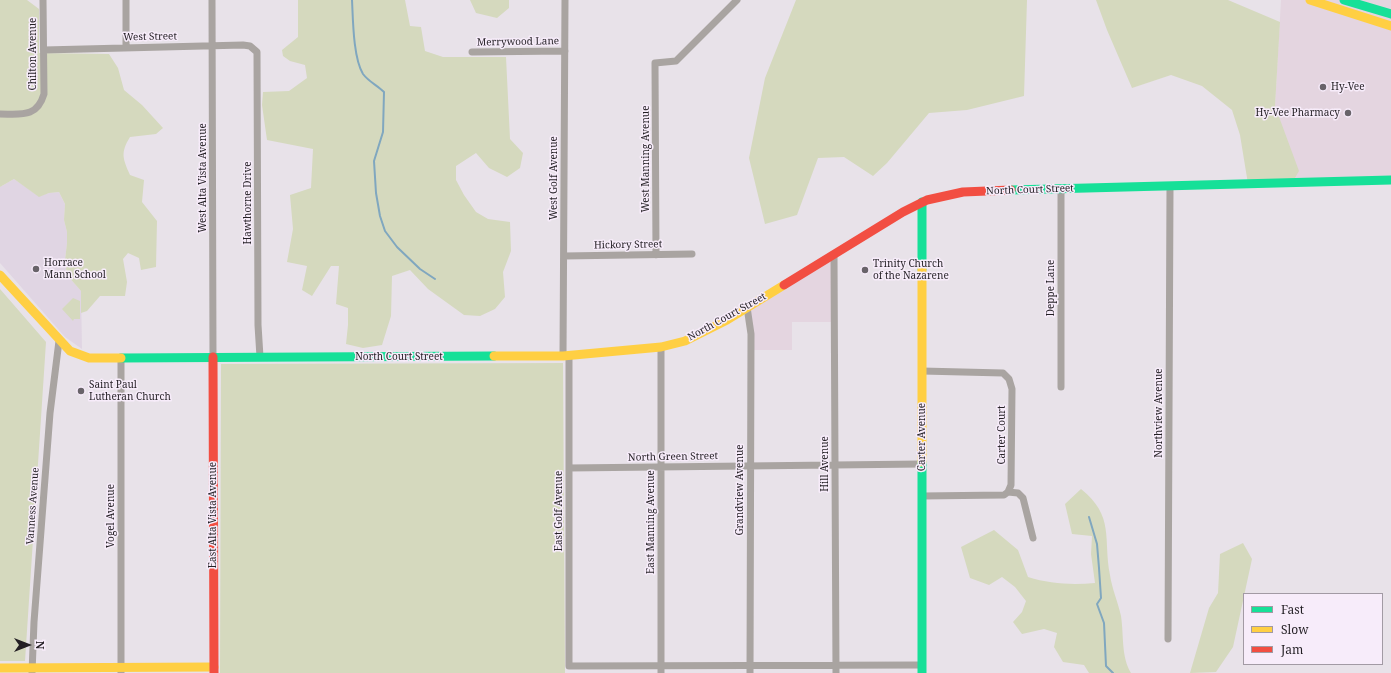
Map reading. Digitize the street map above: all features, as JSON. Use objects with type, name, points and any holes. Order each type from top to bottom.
[{"type":"main road","points":[[1310,0],[1391,26]]},
{"type":"main road","points":[[1344,0],[1391,14]]},
{"type":"main road","name":"North Court Street","points":[[0,275],[58,341],[79,356],[89,358],[566,356],[661,347],[695,337],[834,255],[874,229],[922,202],[941,195],[1061,189],[1391,180]]},
{"type":"main road","name":"Carter Avenue","points":[[922,202],[922,669]]},
{"type":"main road","name":"East Alta Vista Avenue","points":[[213,357],[214,670]]},
{"type":"main road","points":[[0,668],[33,670],[214,670]]},
{"type":"street","name":"Chilton Avenue","points":[[0,114],[26,114],[38,108],[44,94],[43,0]]},
{"type":"street","points":[[126,0],[126,48]]},
{"type":"street","name":"West Alta Vista Avenue","points":[[212,0],[213,357]]},
{"type":"street","name":"West Golf Avenue","points":[[565,0],[564,256],[566,356]]},
{"type":"street","name":"West Manning Avenue","points":[[656,255],[655,63],[676,61],[737,0]]},
{"type":"street","name":"West Street","points":[[44,50],[243,45],[250,46],[255,49]]},
{"type":"street","name":"Hawthorne Drive","points":[[255,49],[257,52],[258,325],[260,357]]},
{"type":"street","name":"Merrywood Lane","points":[[472,52],[565,51]]},
{"type":"street","name":"Northview Avenue","points":[[1168,639],[1170,187]]},
{"type":"street","name":"Deppe Lane","points":[[1061,189],[1061,387]]},
{"type":"street","name":"Hickory Street","points":[[564,256],[692,254]]},
{"type":"street","name":"Hill Avenue","points":[[834,255],[836,673]]},
{"type":"street","name":"Grandview Avenue","points":[[747,307],[751,334],[750,669]]},
{"type":"street","name":"Vanness Avenue","points":[[33,670],[34,622],[50,413],[58,341]]},
{"type":"street","name":"East Manning Avenue","points":[[661,347],[661,669]]},
{"type":"street","name":"East Golf Avenue","points":[[566,356],[569,468],[569,666],[661,669]]},
{"type":"street","name":"Vogel Avenue","points":[[122,358],[122,670]]},
{"type":"street","name":"Carter Court","points":[[922,371],[996,371],[1003,373],[1009,379],[1012,389],[1012,449],[1011,485],[1008,492]]},
{"type":"street","name":"North Green Street","points":[[569,468],[922,464]]},
{"type":"street","points":[[922,496],[1004,495],[1008,492],[1018,493],[1023,498],[1033,538]]},
{"type":"street","points":[[661,669],[750,669],[836,665],[922,669]]},
{"type":"shaded area","points":[[1281,0],[1391,0],[1391,180],[1292,183],[1275,106]]},
{"type":"shaded area","name":"Horrace Mann School","points":[[14,179],[39,196],[59,192],[65,204],[64,220],[67,232],[67,243],[65,260],[67,275],[81,291],[82,349],[65,337],[0,263],[0,187]]},
{"type":"shaded area","points":[[834,255],[835,322],[792,322],[792,350],[751,350],[747,307]]},
{"type":"green space","points":[[0,0],[27,0],[39,9],[39,53],[109,54],[118,68],[124,90],[142,105],[163,128],[156,134],[130,137],[124,152],[124,160],[130,175],[144,180],[142,202],[157,221],[156,267],[141,270],[139,258],[128,253],[123,259],[127,282],[125,296],[100,296],[87,311],[81,313],[81,291],[67,275],[65,260],[67,232],[64,220],[65,204],[59,192],[49,193],[39,197],[14,179],[0,187]]},
{"type":"green space","points":[[298,0],[405,0],[410,26],[421,27],[425,51],[443,57],[506,57],[510,139],[523,153],[520,168],[507,177],[489,168],[476,153],[456,166],[456,180],[476,212],[488,219],[510,222],[511,251],[503,272],[505,297],[495,309],[480,316],[464,315],[428,289],[410,270],[392,276],[391,316],[382,345],[363,348],[346,344],[348,308],[336,304],[339,266],[331,266],[312,296],[302,290],[307,266],[287,262],[293,229],[290,195],[311,188],[313,149],[267,140],[262,105],[263,92],[289,91],[307,78],[305,65],[290,61],[283,56],[282,50],[298,37]]},
{"type":"green space","points":[[470,0],[509,0],[509,8],[497,18],[476,13]]},
{"type":"green space","points":[[796,0],[1027,0],[1024,96],[967,110],[929,113],[887,163],[873,176],[844,157],[818,158],[797,215],[765,224],[749,158],[765,78]]},
{"type":"green space","points":[[1096,0],[1228,0],[1280,22],[1275,106],[1299,171],[1292,183],[1248,184],[1240,135],[1232,110],[1202,86],[1171,75],[1132,88]]},
{"type":"green space","points":[[0,289],[46,342],[25,661],[0,661]]},
{"type":"green space","points":[[73,298],[80,301],[80,319],[74,319],[73,321],[62,309]]},
{"type":"green space","points":[[563,363],[565,673],[220,673],[221,364]]},
{"type":"green space","points":[[1081,489],[1092,499],[1099,509],[1106,529],[1108,562],[1111,580],[1121,616],[1123,646],[1131,673],[1089,673],[1084,665],[1063,662],[1054,647],[1057,633],[1044,629],[1022,634],[1013,622],[1022,612],[1026,601],[1015,587],[1002,577],[989,585],[970,578],[961,547],[994,530],[1018,550],[1028,577],[1061,583],[1095,583],[1091,554],[1092,536],[1072,534],[1065,504]]},
{"type":"green space","points":[[1243,543],[1252,559],[1245,593],[1243,593],[1243,601],[1233,647],[1216,672],[1190,673],[1209,608],[1218,593],[1220,554]]},
{"type":"waterway","points":[[352,0],[355,48],[360,67],[365,77],[384,92],[383,132],[374,161],[376,193],[380,216],[385,231],[397,247],[420,269],[435,279]]},
{"type":"waterway","points":[[1089,517],[1097,544],[1101,598],[1097,604],[1104,623],[1106,666],[1113,673]]},
{"type":"traffic: fast","points":[[1344,0],[1391,14]]},
{"type":"traffic: fast","points":[[1011,190],[1391,180]]},
{"type":"traffic: fast","points":[[922,202],[922,269]]},
{"type":"traffic: fast","points":[[121,358],[494,356]]},
{"type":"traffic: fast","points":[[922,462],[922,673]]},
{"type":"traffic: slow","points":[[1310,0],[1391,26]]},
{"type":"traffic: slow","points":[[922,269],[922,462]]},
{"type":"traffic: slow","points":[[0,275],[70,351],[89,358],[121,358]]},
{"type":"traffic: slow","points":[[494,356],[563,356],[661,347],[685,341],[727,320],[784,285]]},
{"type":"traffic: slow","points":[[0,668],[214,667]]},
{"type":"traffic: jam","points":[[784,285],[903,212],[927,200],[963,192],[1011,190]]},
{"type":"traffic: jam","points":[[213,357],[214,673]]},
{"type":"place","name":"Hy-Vee","points":[[1323,87]]},
{"type":"place","name":"Hy-Vee Pharmacy","points":[[1348,113]]},
{"type":"place","name":"Horrace Mann School","points":[[36,269]]},
{"type":"place","name":"Trinity Church of the Nazarene","points":[[865,270]]},
{"type":"place","name":"Saint Paul Lutheran Church","points":[[81,391]]}]
